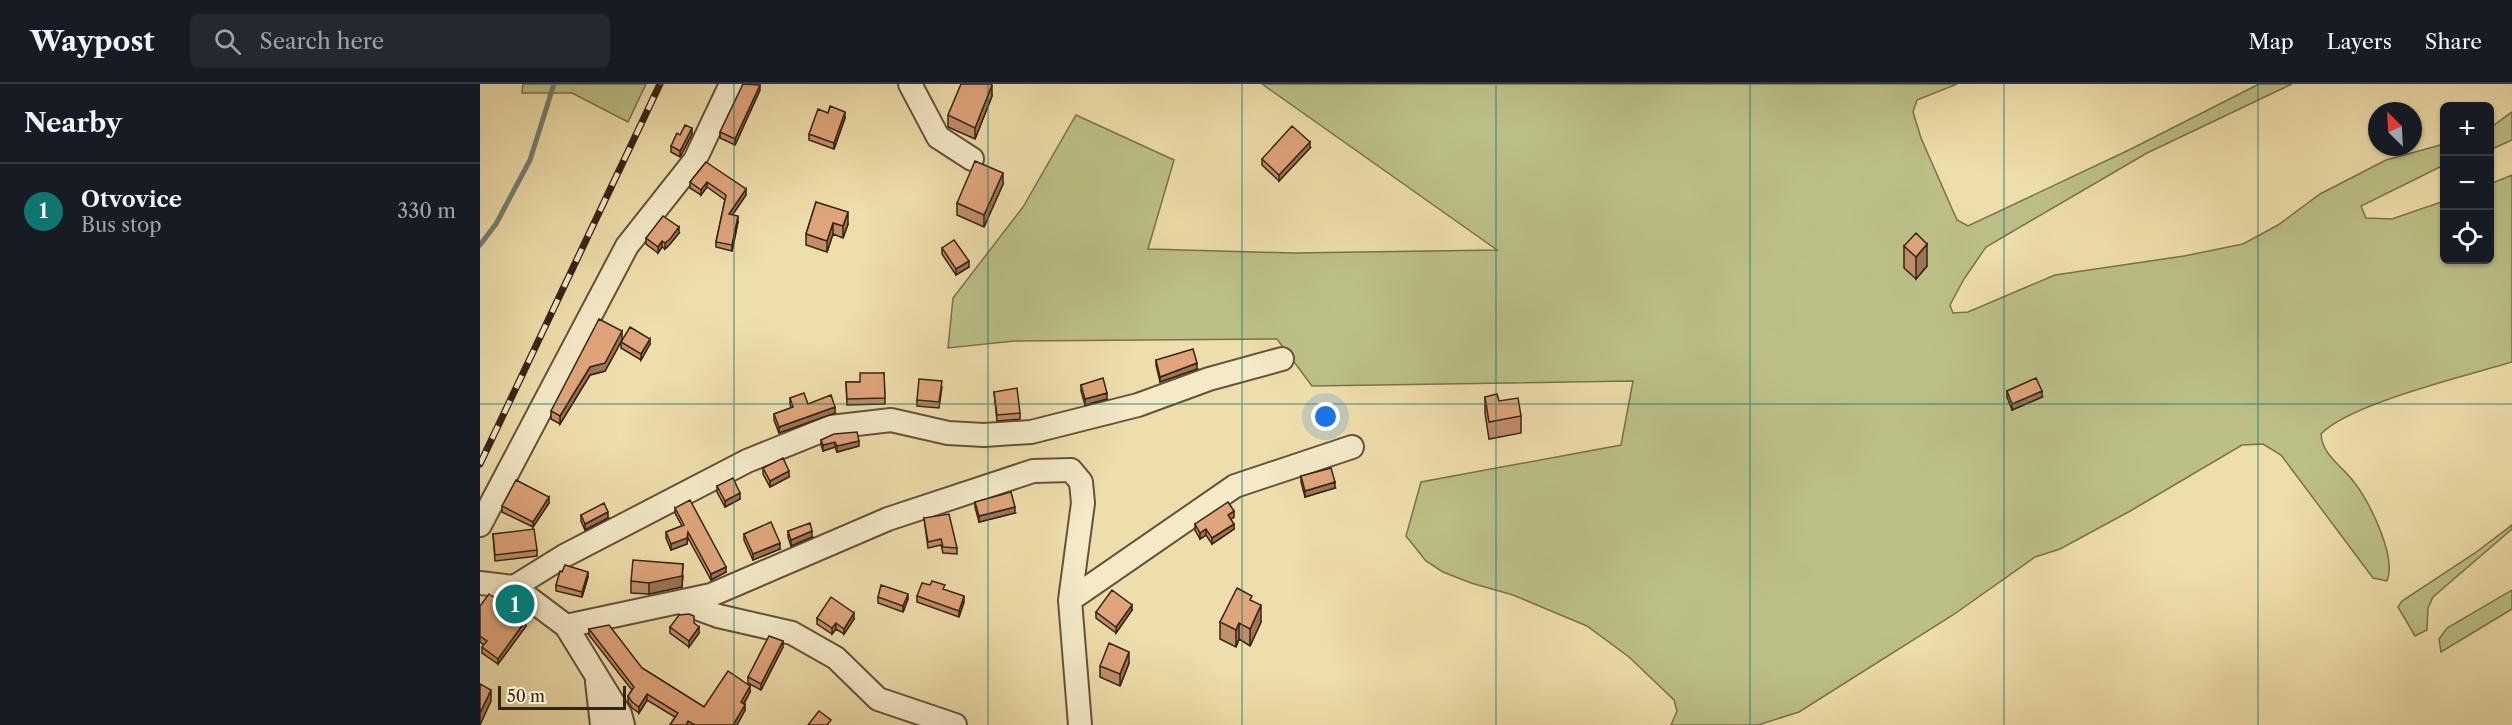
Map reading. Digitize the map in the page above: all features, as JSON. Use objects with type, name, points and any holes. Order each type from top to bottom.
[{"type":"street","points":[[480,525],[627,246],[694,159],[730,84]]},
{"type":"street","points":[[910,84],[939,137],[972,159]]},
{"type":"street","points":[[514,587],[564,556],[747,460],[831,427],[891,420],[948,433],[984,435],[1030,432],[1138,405],[1209,379],[1282,359]]},
{"type":"street","points":[[1070,600],[1235,486],[1352,447]]},
{"type":"street","points":[[566,626],[711,595],[888,519],[1033,471],[1071,470],[1081,482],[1083,503],[1070,600],[1080,725]]},
{"type":"street","points":[[480,583],[514,587],[566,626],[620,714],[623,725]]},
{"type":"street","points":[[680,602],[718,616],[792,633],[836,658],[878,699],[955,725]]},
{"type":"street","points":[[596,678],[602,725]]},
{"type":"green space","points":[[523,84],[646,84],[628,122],[572,93],[522,93]]},
{"type":"green space","points":[[1262,84],[1957,84],[1917,100],[1913,112],[1921,138],[1957,220],[1968,226],[2131,149],[2259,84],[2292,84],[2147,153],[1986,247],[1964,279],[1950,305],[1953,313],[1968,312],[2055,275],[2184,256],[2243,244],[2278,225],[2320,194],[2386,160],[2400,156],[2422,156],[2422,150],[2440,145],[2440,167],[2361,206],[2366,218],[2392,219],[2440,202],[2440,264],[2494,264],[2494,182],[2512,175],[2512,362],[2382,401],[2335,423],[2321,434],[2325,448],[2354,482],[2374,516],[2388,558],[2387,581],[2373,578],[2281,455],[2263,444],[2242,445],[2132,510],[2060,549],[2035,557],[1953,615],[1799,712],[1758,725],[1671,725],[1677,711],[1674,700],[1629,657],[1587,626],[1513,595],[1443,572],[1426,561],[1406,536],[1421,482],[1621,445],[1633,381],[1312,386],[1277,339],[1014,341],[948,348],[953,298],[1023,207],[1076,115],[1174,160],[1148,249],[1293,253],[1497,250]]},
{"type":"green space","points":[[2512,112],[2512,140],[2494,148],[2494,125]]},
{"type":"green space","points":[[2512,525],[2512,529],[2433,597],[2428,608],[2427,630],[2415,636],[2398,607],[2402,601],[2475,553]]},
{"type":"green space","points":[[2512,590],[2512,609],[2441,652],[2439,639],[2447,628]]},
{"type":"building","points":[[743,84],[760,85],[735,139],[720,132]]},
{"type":"building","points":[[961,84],[992,85],[975,128],[948,115]]},
{"type":"building","points":[[830,106],[845,112],[834,143],[809,134],[818,109],[828,113]]},
{"type":"building","points":[[685,125],[692,128],[680,151],[671,146],[677,133],[680,135]]},
{"type":"building","points":[[1292,126],[1310,142],[1279,175],[1262,159]]},
{"type":"building","points":[[975,161],[1003,173],[984,215],[957,203]]},
{"type":"building","points":[[706,162],[746,189],[729,214],[738,216],[732,245],[716,242],[726,195],[707,182],[701,190],[690,182]]},
{"type":"building","points":[[816,202],[848,212],[843,226],[833,223],[827,241],[806,234]]},
{"type":"building","points":[[663,216],[679,227],[670,239],[665,243],[662,241],[658,247],[646,238]]},
{"type":"building","points":[[1916,233],[1927,244],[1916,257],[1904,246]]},
{"type":"building","points":[[954,240],[969,261],[956,269],[942,248]]},
{"type":"building","points":[[599,319],[622,331],[605,363],[590,367],[560,416],[551,411]]},
{"type":"building","points":[[630,327],[650,339],[641,354],[621,342]]},
{"type":"building","points":[[1193,349],[1197,363],[1160,377],[1156,360]]},
{"type":"building","points":[[860,373],[884,373],[885,398],[847,399],[846,382],[860,382]]},
{"type":"building","points":[[1103,378],[1107,393],[1085,399],[1081,385]]},
{"type":"building","points":[[2036,378],[2042,391],[2012,404],[2007,391]]},
{"type":"building","points":[[919,379],[942,381],[939,402],[917,400]]},
{"type":"building","points":[[1017,388],[1020,413],[997,415],[994,392]]},
{"type":"building","points":[[804,393],[808,404],[831,395],[835,407],[779,427],[774,414],[793,407],[790,398]]},
{"type":"building","points":[[1497,394],[1499,401],[1518,398],[1521,416],[1489,422],[1485,397]]},
{"type":"building","points":[[857,432],[859,441],[837,446],[835,442],[823,445],[821,440],[834,434]]},
{"type":"building","points":[[783,458],[789,471],[770,481],[763,468]]},
{"type":"building","points":[[1331,468],[1335,482],[1305,491],[1301,476]]},
{"type":"building","points":[[733,478],[740,493],[725,501],[717,486]]},
{"type":"building","points":[[516,480],[549,497],[533,522],[502,506]]},
{"type":"building","points":[[1011,492],[1015,507],[979,516],[975,502]]},
{"type":"building","points":[[690,500],[726,567],[711,574],[688,532],[687,538],[671,544],[666,532],[684,525],[675,508]]},
{"type":"building","points":[[1228,502],[1234,511],[1228,515],[1234,524],[1212,538],[1206,529],[1200,533],[1195,524]]},
{"type":"building","points":[[604,503],[608,512],[585,524],[581,515]]},
{"type":"building","points":[[949,514],[957,548],[943,547],[941,539],[928,542],[924,518]]},
{"type":"building","points":[[771,522],[780,543],[753,554],[744,534]]},
{"type":"building","points":[[810,523],[812,531],[791,540],[788,531]]},
{"type":"building","points":[[534,529],[537,550],[495,555],[493,534]]},
{"type":"building","points":[[633,560],[683,564],[682,576],[649,583],[631,581]]},
{"type":"building","points":[[565,565],[588,572],[582,592],[556,585],[560,571],[562,572]]},
{"type":"building","points":[[932,581],[945,585],[943,589],[964,596],[959,611],[917,596],[922,583],[930,585]]},
{"type":"building","points":[[881,585],[908,594],[903,606],[878,597]]},
{"type":"building","points":[[1237,588],[1252,596],[1250,600],[1261,605],[1250,629],[1239,623],[1236,630],[1220,622]]},
{"type":"building","points":[[1112,590],[1132,605],[1116,627],[1096,612]]},
{"type":"building","points":[[489,594],[526,620],[498,659],[482,647],[487,641],[480,636],[480,606]]},
{"type":"building","points":[[831,597],[854,613],[844,629],[836,623],[832,628],[817,618]]},
{"type":"building","points":[[679,615],[694,616],[694,623],[699,627],[689,641],[670,627]]},
{"type":"building","points":[[609,625],[642,668],[704,707],[728,671],[750,686],[741,702],[745,705],[733,725],[695,725],[688,721],[686,725],[670,725],[678,713],[647,694],[639,707],[632,702],[628,696],[634,687],[589,629]]},
{"type":"building","points":[[769,636],[783,641],[761,684],[748,677]]},
{"type":"building","points":[[1109,643],[1129,652],[1120,674],[1100,666]]},
{"type":"building","points":[[480,684],[491,690],[480,713]]},
{"type":"building","points":[[819,711],[831,720],[827,725],[808,725]]},
{"type":"waterway","points":[[480,245],[496,224],[530,160],[554,84]]},
{"type":"railway","points":[[480,464],[660,84]]},
{"type":"place","name":"Otvovice","points":[[515,604]]}]
